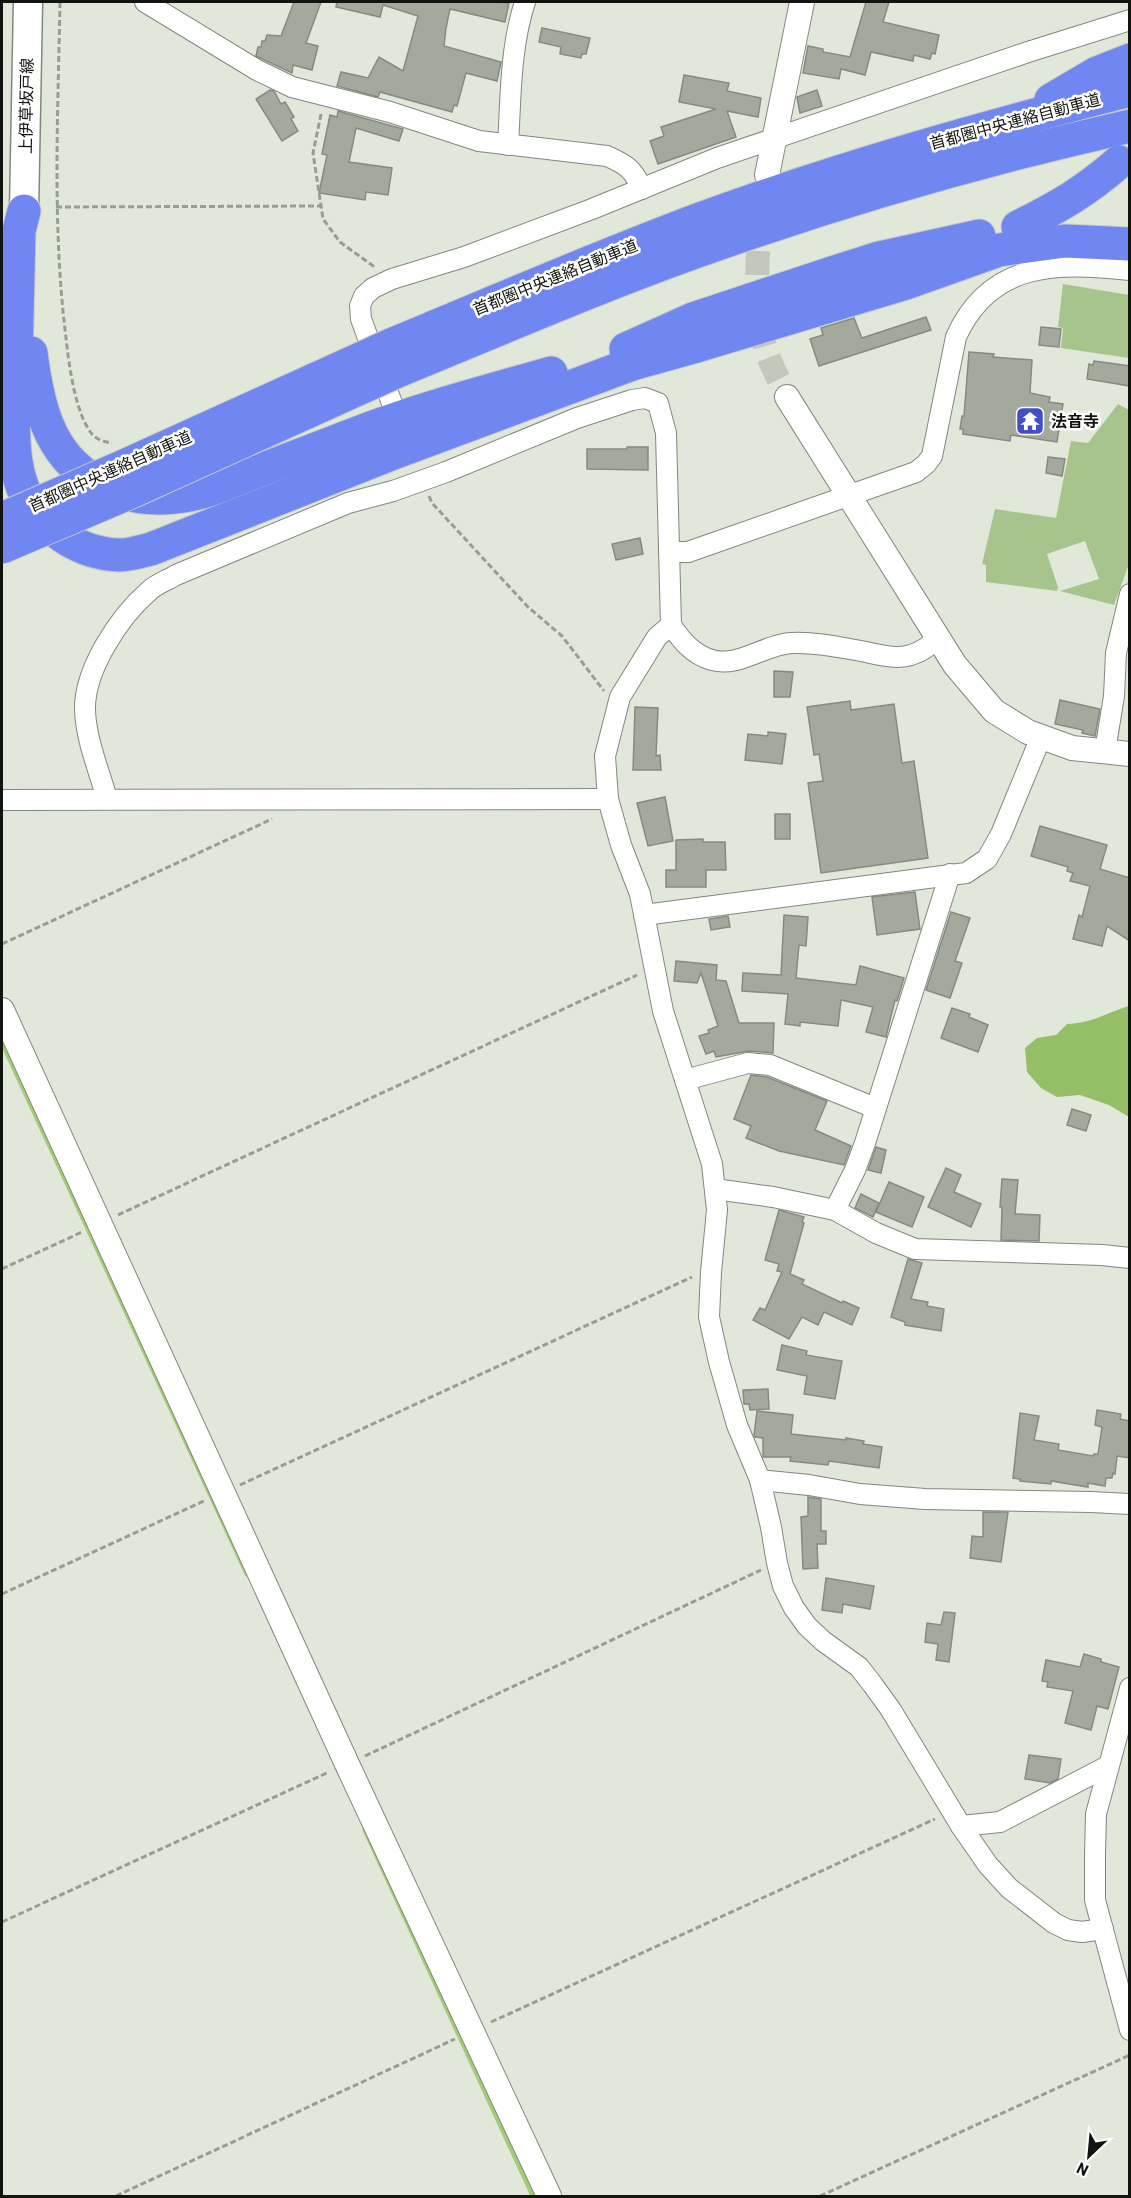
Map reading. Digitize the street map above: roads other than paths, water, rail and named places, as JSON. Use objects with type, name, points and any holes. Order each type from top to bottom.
[{"type":"highway","points":[[1018,119],[1097,73],[1130,60]]},
{"type":"highway","name":"首都圏中央連絡自動車道","points":[[2,547],[132,492],[587,264],[704,218],[885,158],[1018,119],[1130,90]]},
{"type":"highway","name":"首都圏中央連絡自動車道","points":[[2,519],[133,462],[396,358],[597,289],[711,246],[963,167],[1130,126]]},
{"type":"highway","points":[[1018,227],[1057,208],[1095,183],[1119,162]]},
{"type":"highway","points":[[24,211],[27,229],[30,352],[37,394],[53,438],[73,465],[101,486],[134,496],[157,498],[176,497],[210,490],[388,421],[625,349],[693,319],[879,258],[1018,227],[1130,228]]},
{"type":"highway","points":[[24,211],[20,231],[15,402],[15,448],[18,474],[27,498],[49,526],[63,537],[86,549],[121,555],[151,549],[401,450],[632,364],[693,348],[906,283],[999,250],[1065,241],[1130,244]]},
{"type":"main road","name":"上伊草坂戸線","points":[[24,211],[28,2]]},
{"type":"street","points":[[145,2],[256,70],[292,87],[390,112],[479,141],[607,156],[626,165],[635,174],[642,189]]},
{"type":"street","points":[[508,145],[512,61],[525,2]]},
{"type":"street","points":[[767,175],[802,2]]},
{"type":"street","points":[[393,406],[365,333],[360,306],[363,296],[373,288],[392,279],[464,257],[717,158],[1028,52],[1130,20]]},
{"type":"street","points":[[670,552],[688,552],[916,472],[932,456],[956,338],[964,320],[990,289],[1031,271],[1059,267],[1095,266],[1130,270]]},
{"type":"street","points":[[787,397],[955,665],[994,711],[1028,732],[1072,748],[1130,754]]},
{"type":"street","points":[[107,799],[91,744],[85,709],[89,681],[101,653],[122,620],[150,590],[176,575],[348,503],[393,491],[418,472],[446,472],[577,418],[632,400],[645,398],[658,403],[666,433],[671,625],[690,649],[714,661],[737,659],[775,645],[790,643],[836,647],[895,657],[910,656],[924,650],[938,638]]},
{"type":"street","points":[[1104,751],[1114,696],[1116,653],[1130,594]]},
{"type":"street","points":[[671,625],[657,637],[620,697],[605,756],[608,800],[621,845],[640,894],[663,1011],[712,1164],[717,1210],[709,1317],[737,1425],[760,1480],[783,1586],[794,1608],[807,1626],[823,1641],[859,1667],[873,1685],[957,1819],[988,1865],[1009,1888],[1054,1923],[1068,1930],[1082,1932],[1103,1929]]},
{"type":"street","points":[[644,915],[966,873],[987,859],[1001,834],[1041,737]]},
{"type":"street","points":[[2,800],[608,800]]},
{"type":"street","points":[[835,1210],[855,1170],[950,874]]},
{"type":"street","points":[[2,1010],[222,1493],[549,2196]]},
{"type":"street","points":[[685,1080],[748,1062],[770,1065],[875,1108]]},
{"type":"street","points":[[715,1189],[773,1197],[835,1210],[876,1233],[915,1249],[1102,1255],[1130,1258]]},
{"type":"street","points":[[760,1480],[809,1485],[860,1494],[925,1499],[1130,1504]]},
{"type":"street","points":[[1130,1688],[1096,1814],[1095,1844],[1095,1900],[1130,2030]]},
{"type":"street","points":[[957,1819],[1000,1822],[1108,1766]]},
{"type":"waterway","points":[[2,1042],[247,1574]]},
{"type":"waterway","points":[[365,1830],[533,2196]]},
{"type":"tunnel","points":[[761,215],[757,266],[759,317],[768,356],[787,397]]},
{"type":"place","name":"法音寺","points":[[1030,421]]}]
